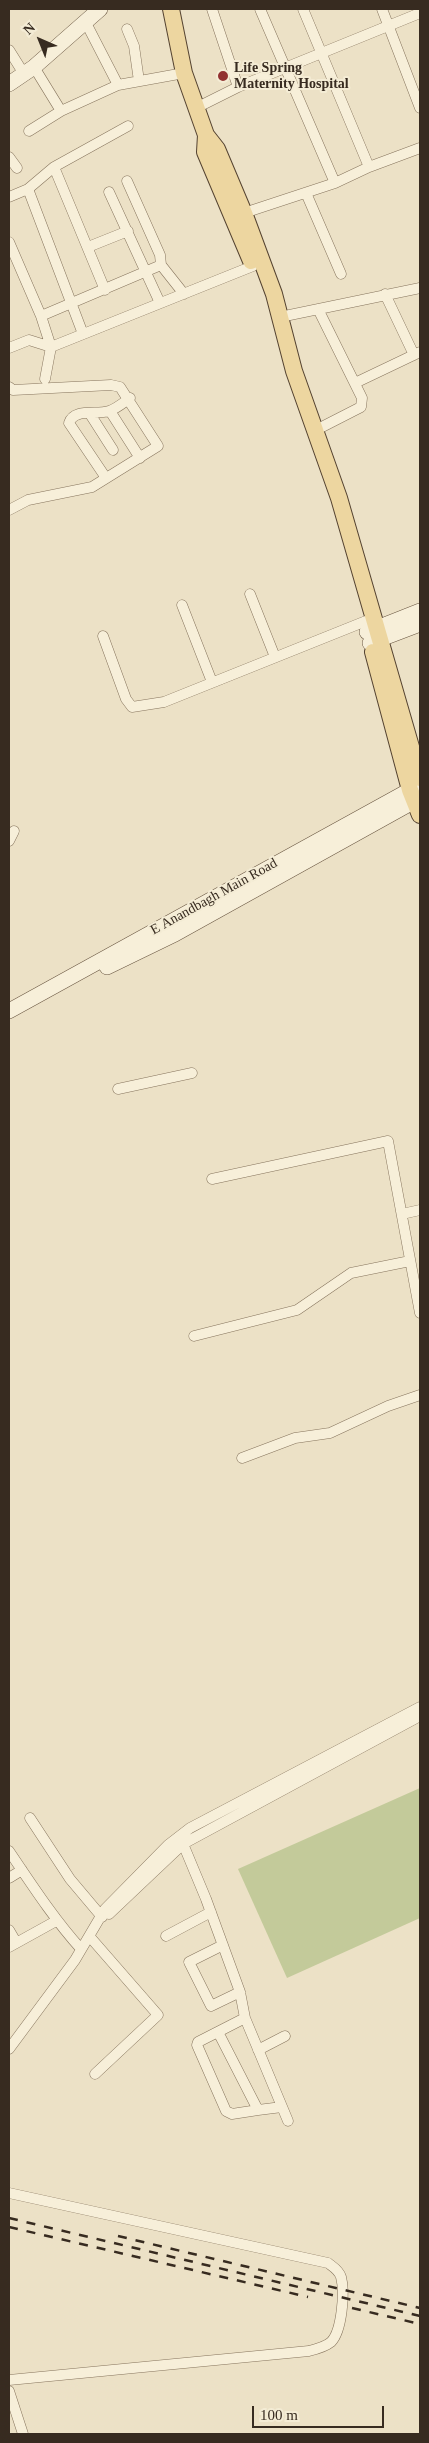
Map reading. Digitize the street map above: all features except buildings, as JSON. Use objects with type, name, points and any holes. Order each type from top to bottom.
[{"type":"main road","points":[[171,9],[184,73],[196,108],[206,135],[217,148],[244,213],[280,317],[294,371],[316,430],[418,795]]},
{"type":"main road","points":[[206,135],[204,152],[254,266],[265,298],[285,374],[318,464],[372,633]]},
{"type":"street","points":[[9,84],[29,70],[100,9]]},
{"type":"street","points":[[212,9],[238,88]]},
{"type":"street","points":[[260,9],[335,183]]},
{"type":"street","points":[[303,9],[369,167]]},
{"type":"street","points":[[382,9],[417,86],[420,108]]},
{"type":"street","points":[[196,108],[284,68],[420,13]]},
{"type":"street","points":[[86,21],[118,85]]},
{"type":"street","points":[[127,29],[134,46],[139,81]]},
{"type":"street","points":[[9,50],[29,70],[61,111]]},
{"type":"street","points":[[29,131],[61,111],[118,85],[184,73]]},
{"type":"street","points":[[9,197],[28,189],[54,167],[128,126]]},
{"type":"street","points":[[244,213],[306,194],[420,148]]},
{"type":"street","points":[[9,157],[17,168]]},
{"type":"street","points":[[54,167],[105,290]]},
{"type":"street","points":[[127,181],[160,255],[161,265],[184,294]]},
{"type":"street","points":[[28,189],[84,334]]},
{"type":"street","points":[[109,192],[160,303]]},
{"type":"street","points":[[306,194],[341,274]]},
{"type":"street","points":[[88,247],[128,231]]},
{"type":"street","points":[[9,242],[41,316],[51,348],[45,379]]},
{"type":"street","points":[[41,316],[161,265]]},
{"type":"street","points":[[9,348],[29,340],[51,348],[254,266]]},
{"type":"street","points":[[280,317],[420,288]]},
{"type":"street","points":[[355,383],[417,354],[385,294]]},
{"type":"street","points":[[316,430],[362,407],[362,398],[318,309]]},
{"type":"street","points":[[9,387],[13,390],[111,385],[120,387],[130,398],[158,446],[86,489],[28,500],[9,510]]},
{"type":"street","points":[[106,478],[69,423],[71,418],[77,414],[110,411],[130,398]]},
{"type":"street","points":[[110,411],[140,458]]},
{"type":"street","points":[[90,414],[113,450]]},
{"type":"street","points":[[250,594],[274,656]]},
{"type":"street","points":[[182,605],[212,682]]},
{"type":"street","points":[[372,633],[420,611]]},
{"type":"street","points":[[103,636],[126,699],[132,707],[164,702],[274,656],[420,624]]},
{"type":"street","name":"E Anandbagh Main Road","points":[[9,1011],[418,795]]},
{"type":"street","name":"E Anandbagh Main Road","points":[[9,1022],[95,974],[175,934],[418,795]]},
{"type":"street","points":[[9,841],[14,831]]},
{"type":"street","points":[[118,1089],[192,1073]]},
{"type":"street","points":[[212,1179],[388,1141],[420,1313]]},
{"type":"street","points":[[402,1214],[420,1210]]},
{"type":"street","points":[[194,1336],[297,1310],[351,1273],[410,1260]]},
{"type":"street","points":[[242,1458],[295,1438],[330,1433],[388,1406],[420,1395]]},
{"type":"street","points":[[9,2049],[90,1937],[102,1917],[110,1914],[181,1840],[371,1737],[420,1707]]},
{"type":"street","points":[[371,1737],[420,1716]]},
{"type":"street","points":[[30,1818],[70,1879],[102,1917]]},
{"type":"street","points":[[181,1840],[211,1912],[240,1992],[246,2018],[258,2050],[288,2121]]},
{"type":"street","points":[[9,1851],[50,1908],[56,1921],[81,1949]]},
{"type":"street","points":[[9,1878],[22,1870]]},
{"type":"street","points":[[166,1936],[211,1912]]},
{"type":"street","points":[[9,1930],[12,1945],[56,1921]]},
{"type":"street","points":[[90,1937],[158,2015],[95,2074]]},
{"type":"street","points":[[223,1945],[189,1962],[211,2006],[240,1992]]},
{"type":"street","points":[[246,2018],[198,2042],[197,2045],[226,2111],[232,2114],[282,2107]]},
{"type":"street","points":[[218,2032],[258,2110]]},
{"type":"street","points":[[258,2050],[284,2036]]},
{"type":"street","points":[[9,2193],[328,2263],[341,2276],[343,2298],[338,2330],[332,2341],[322,2347],[309,2351],[10,2379]]},
{"type":"street","points":[[9,2391],[23,2434]]},
{"type":"green space","points":[[420,1788],[420,1918],[287,1978],[238,1869]]},
{"type":"railway","points":[[9,2218],[420,2316]]},
{"type":"railway","points":[[9,2227],[308,2297]]},
{"type":"railway","points":[[118,2236],[420,2308]]},
{"type":"railway","points":[[352,2308],[420,2324]]},
{"type":"place","name":"Life Spring Maternity Hospital","points":[[223,76]]}]
